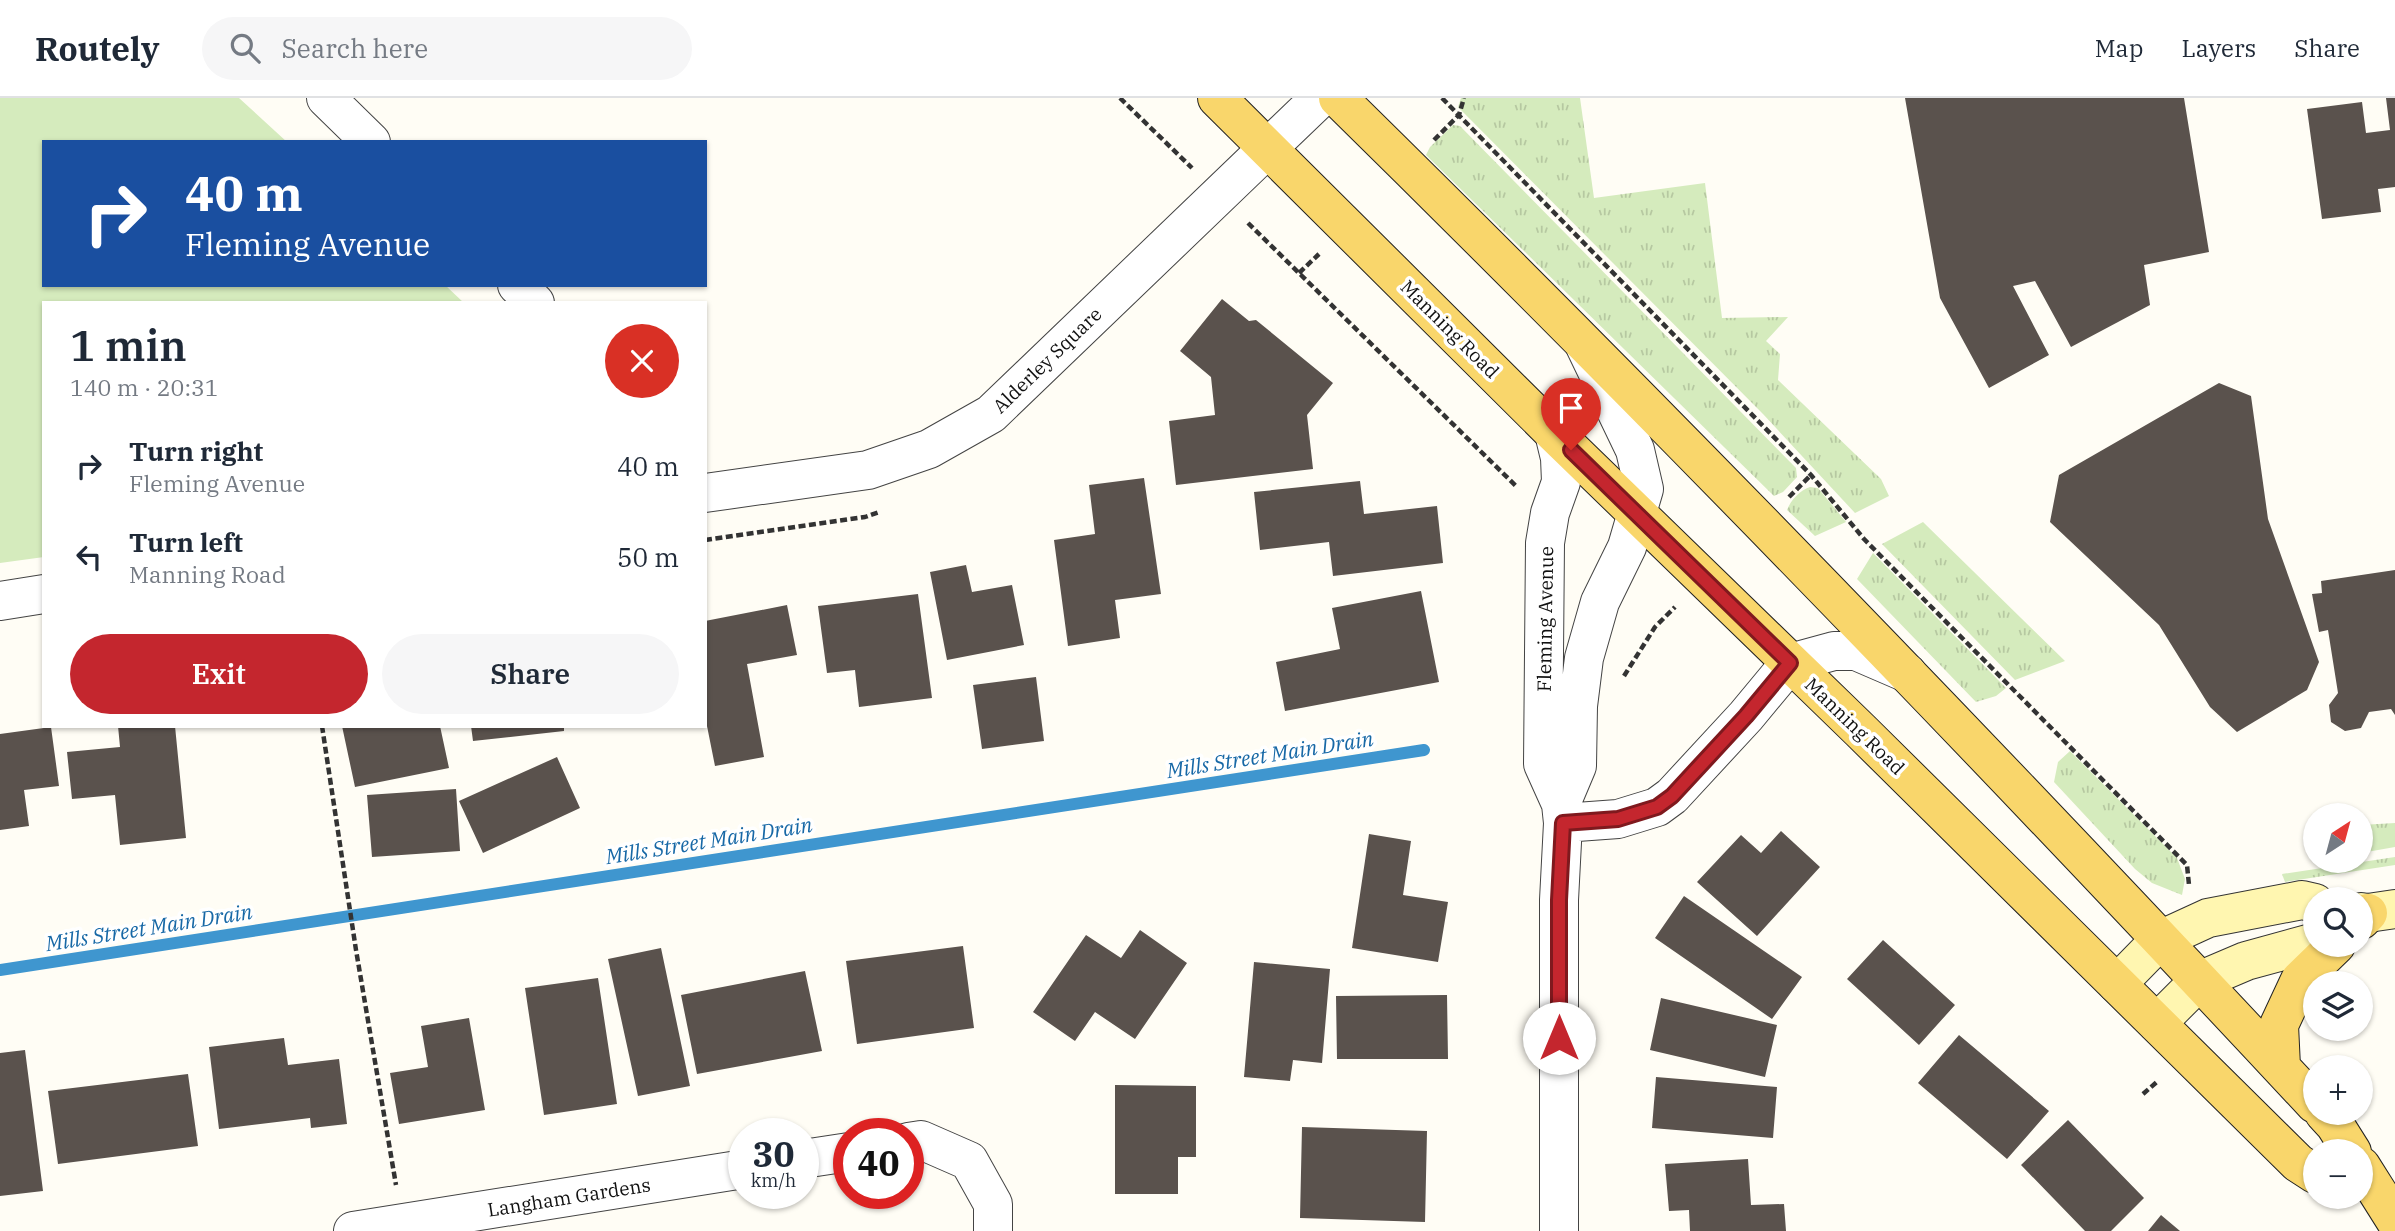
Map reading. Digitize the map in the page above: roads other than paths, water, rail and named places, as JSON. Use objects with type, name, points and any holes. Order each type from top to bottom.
[{"type":"main road","name":"Manning Road","points":[[1217,98],[1554,433],[2303,1166]]},
{"type":"main road","points":[[1338,98],[1581,339],[1907,673],[2303,1091]]},
{"type":"main road","points":[[2117,984],[2160,940],[2208,918],[2303,900]]},
{"type":"main road","points":[[2157,1023],[2199,981],[2246,961],[2303,945]]},
{"type":"main road","points":[[2281,1067],[2279,1025],[2300,981],[2324,957]]},
{"type":"main road","points":[[2373,1185],[2395,1221]]},
{"type":"main road","points":[[2373,1208],[2395,1221]]},
{"type":"street","points":[[326,98],[369,140]]},
{"type":"street","name":"Alderley Square","points":[[707,493],[868,470],[929,449],[990,414],[1320,98]]},
{"type":"street","points":[[519,287],[533,301]]},
{"type":"street","name":"Fleming Avenue","points":[[1559,1231],[1559,900],[1562,814],[1577,766],[1578,706],[1584,658],[1600,602],[1627,547],[1644,489],[1635,450],[1581,339]]},
{"type":"street","name":"Fleming Avenue","points":[[1554,433],[1560,458],[1561,482],[1549,519],[1545,543],[1543,764],[1562,814]]},
{"type":"street","points":[[0,601],[42,594]]},
{"type":"street","points":[[1562,814],[1618,819],[1657,807],[1672,796],[1746,716],[1790,663],[1834,651],[1856,651],[1907,673]]},
{"type":"street","points":[[924,1141],[969,1161],[993,1204],[993,1231]]},
{"type":"street","name":"Langham Gardens","points":[[377,1228],[728,1172]]},
{"type":"waterway","name":"Mills Street Main Drain","points":[[0,970],[1424,750]]}]
